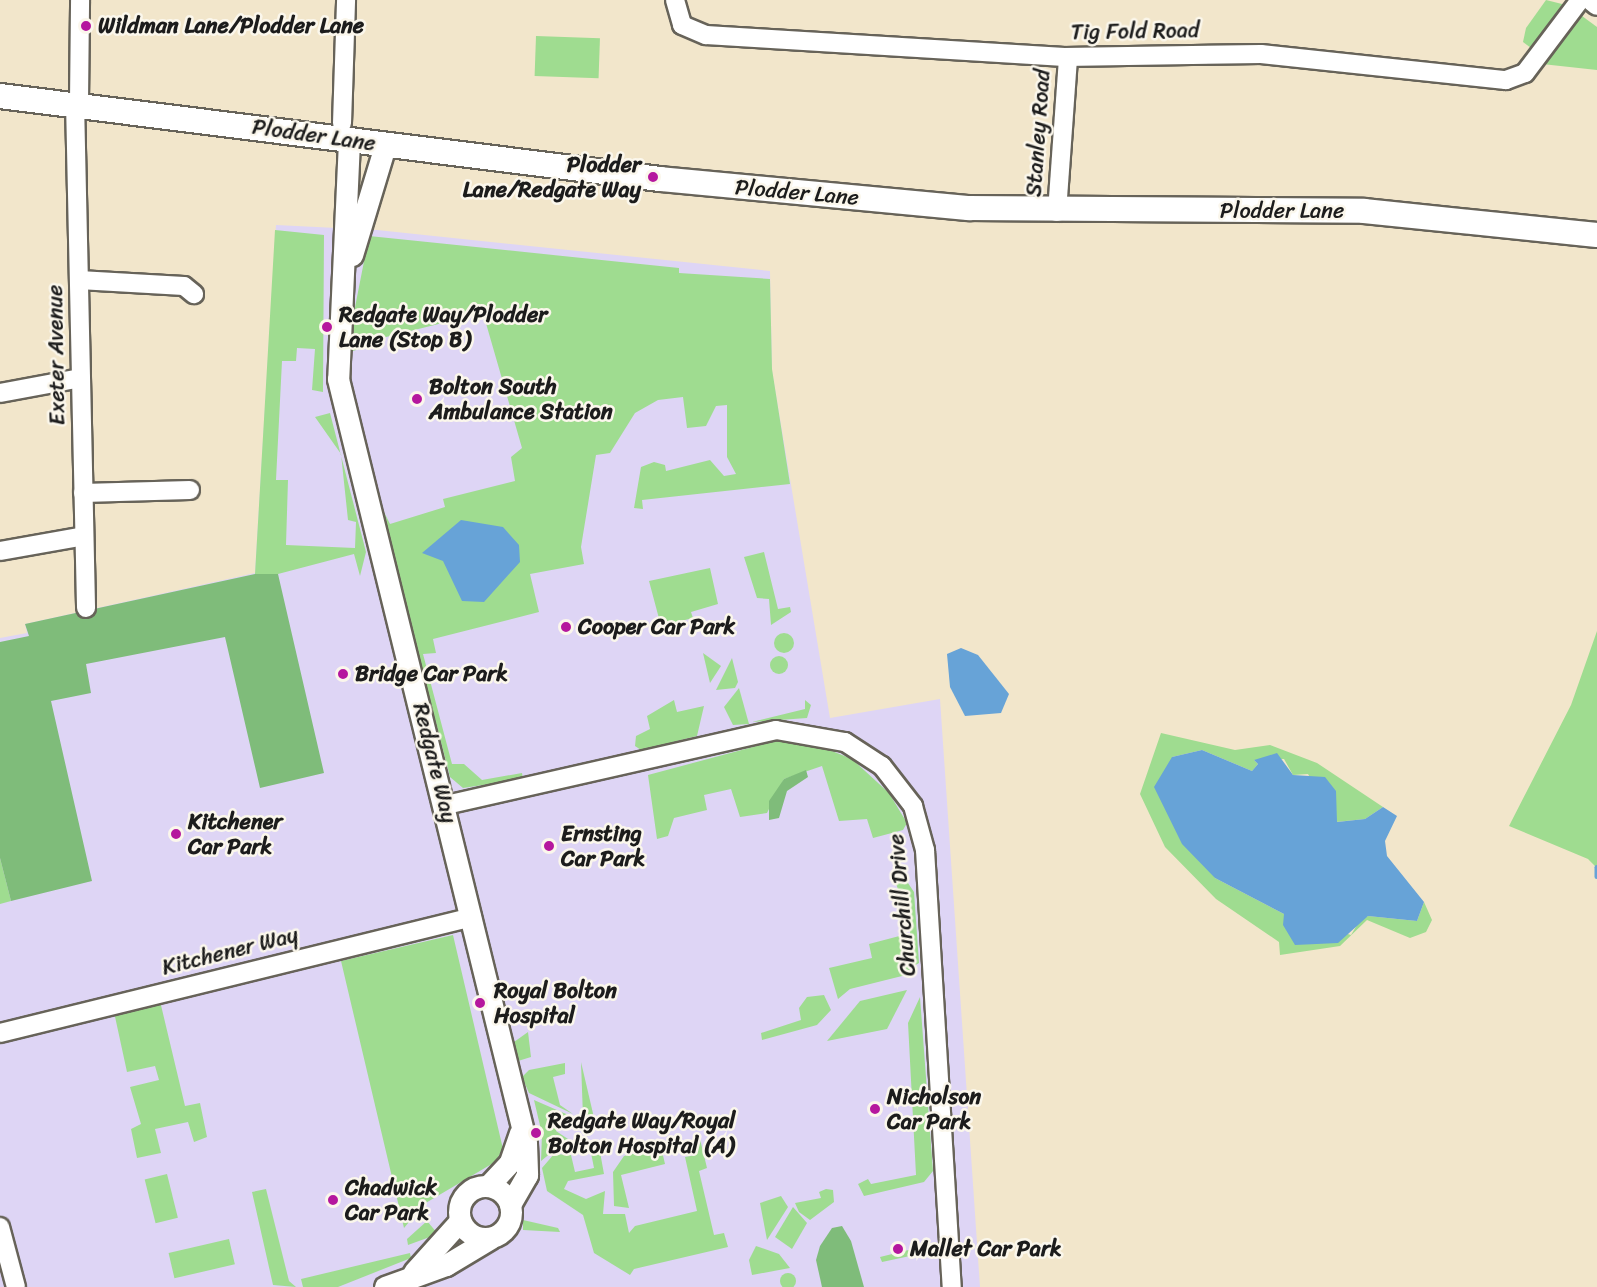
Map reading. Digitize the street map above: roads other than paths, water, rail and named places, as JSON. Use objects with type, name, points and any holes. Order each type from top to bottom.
[{"type":"main road","name":"Plodder Lane","points":[[0,96],[77,102],[345,132],[385,146],[672,180],[1057,212],[1364,211],[1597,235]]},
{"type":"street","name":"Exeter Avenue","points":[[80,0],[77,102],[86,608]]},
{"type":"street","points":[[345,132],[346,0]]},
{"type":"street","name":"Tig Fold Road","points":[[675,0],[682,25],[706,35],[1068,57],[1261,54],[1506,80],[1525,74],[1580,0]]},
{"type":"street","points":[[1592,0],[1597,4]]},
{"type":"street","name":"Stanley Road","points":[[1057,212],[1068,57]]},
{"type":"street","name":"Redgate Way","points":[[345,132],[338,379],[447,805],[520,1133],[527,1175],[510,1205],[506,1228],[446,1265],[413,1273],[385,1287]]},
{"type":"street","name":"Redgate Way","points":[[342,287],[385,146]]},
{"type":"street","points":[[79,280],[184,286],[194,294]]},
{"type":"street","points":[[0,393],[81,378]]},
{"type":"street","points":[[83,493],[190,490]]},
{"type":"street","points":[[0,551],[84,536]]},
{"type":"street","name":"Churchill Drive","points":[[447,805],[776,730],[845,742],[882,766],[913,806],[925,850],[952,1287]]},
{"type":"street","name":"Kitchener Way","points":[[0,1033],[472,917]]},
{"type":"street","name":"Redgate Way","points":[[413,1273],[460,1221],[465,1196],[488,1186],[510,1162],[520,1133]]},
{"type":"street","points":[[488,1186],[502,1192],[510,1205]]},
{"type":"street","points":[[460,1221],[469,1233],[492,1238]]},
{"type":"street","points":[[0,1227],[16,1287]]},
{"type":"water","points":[[461,520],[503,527],[519,545],[520,562],[484,602],[462,601],[443,561],[422,553]]},
{"type":"water","points":[[961,648],[978,655],[1009,694],[1001,713],[965,716],[950,687],[947,654]]},
{"type":"water","points":[[1202,750],[1252,771],[1258,764],[1254,760],[1277,753],[1293,775],[1325,777],[1336,791],[1337,822],[1365,819],[1383,807],[1397,816],[1385,841],[1387,856],[1424,902],[1417,921],[1368,916],[1338,943],[1295,945],[1283,925],[1284,914],[1215,878],[1182,844],[1154,787],[1172,757]]},
{"type":"waterway","points":[[1597,867],[1597,876]]},
{"type":"place","name":"Wildman Lane/Plodder Lane","points":[[86,26]]},
{"type":"place","name":"Plodder Lane/Redgate Way","points":[[653,177]]},
{"type":"place","name":"Redgate Way/Plodder Lane (Stop B)","points":[[327,327]]},
{"type":"place","name":"Bolton South Ambulance Station","points":[[417,399]]},
{"type":"place","name":"Cooper Car Park","points":[[566,627]]},
{"type":"place","name":"Bridge Car Park","points":[[343,674]]},
{"type":"place","name":"Kitchener Car Park","points":[[176,834]]},
{"type":"place","name":"Ernsting Car Park","points":[[549,846]]},
{"type":"place","name":"Royal Bolton Hospital","points":[[480,1003]]},
{"type":"place","name":"Nicholson Car Park","points":[[875,1109]]},
{"type":"place","name":"Redgate Way/Royal Bolton Hospital (A)","points":[[536,1133]]},
{"type":"place","name":"Chadwick Car Park","points":[[333,1200]]},
{"type":"place","name":"Mallet Car Park","points":[[898,1249]]}]
